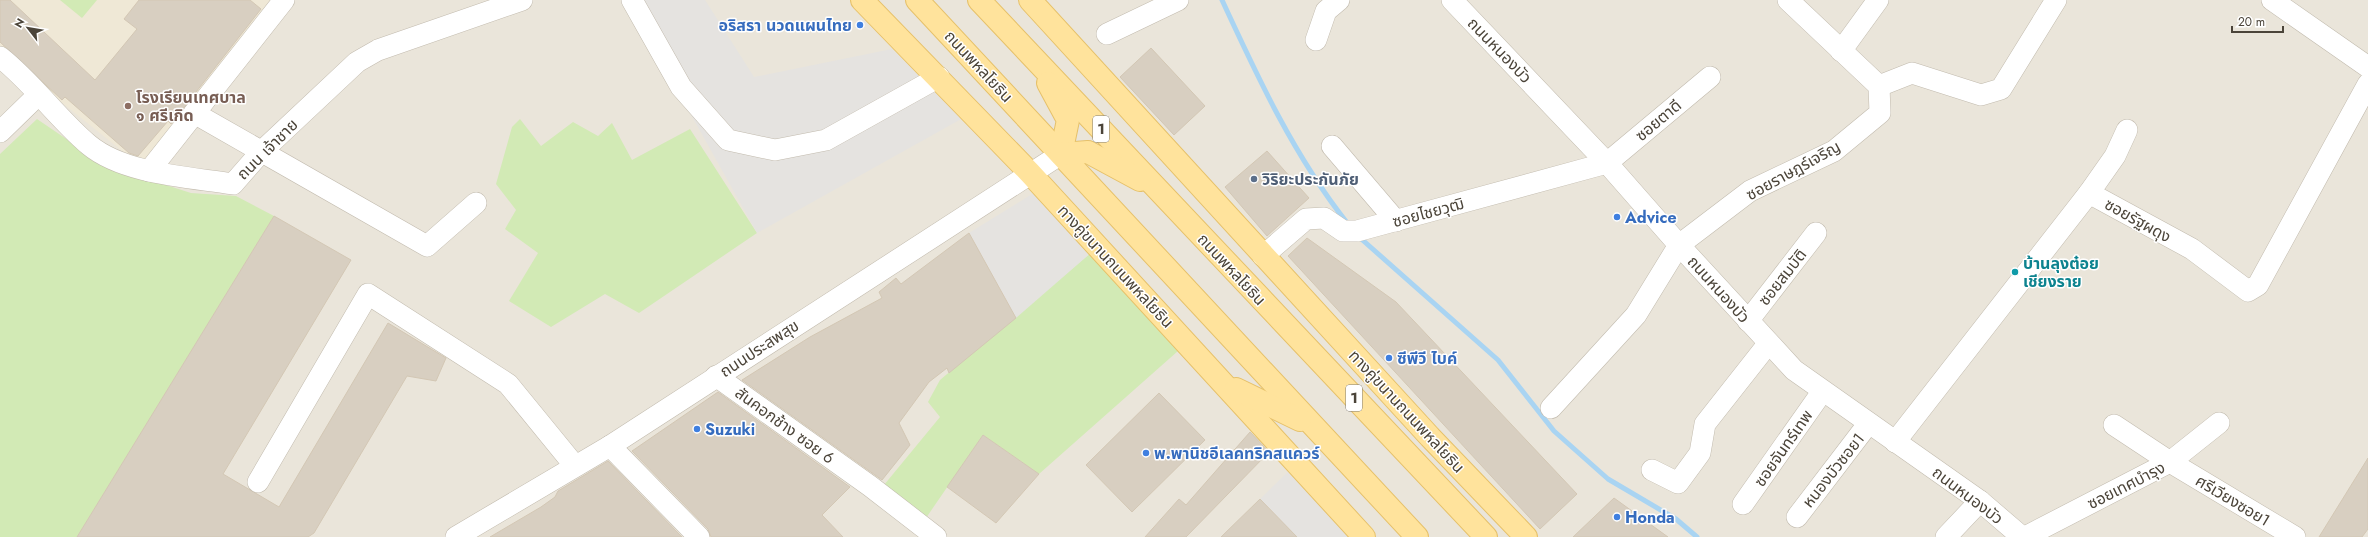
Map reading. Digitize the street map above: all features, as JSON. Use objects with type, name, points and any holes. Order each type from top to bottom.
[{"type":"main road","name":"ทางคู่ขนานถนนพหลโยธิน","points":[[862,0],[939,77],[1030,173],[1226,384],[1364,537]]},
{"type":"main road","name":"ถนนพหลโยธิน","points":[[917,0],[1310,424],[1417,537]]},
{"type":"main road","name":"ถนนพหลโยธิน","points":[[979,0],[1035,57],[1158,190],[1486,537]]},
{"type":"main road","name":"ทางคู่ขนานถนนพหลโยธิน","points":[[1030,0],[1430,437],[1526,537]]},
{"type":"main road","points":[[1035,57],[1068,120],[1061,154],[1088,152],[1158,190]]},
{"type":"main road","points":[[1223,259],[1296,291]]},
{"type":"main road","points":[[1226,384],[1310,424]]},
{"type":"street","points":[[148,171],[284,0]]},
{"type":"street","name":"ถนน เจ้าชาย","points":[[0,57],[15,69],[38,95],[90,146],[108,158],[148,171],[233,184],[261,152],[357,62],[378,50],[522,0]]},
{"type":"street","points":[[632,0],[681,87],[728,140],[775,150],[826,140],[939,77]]},
{"type":"street","points":[[1108,34],[1178,0]]},
{"type":"street","points":[[1316,40],[1326,11],[1339,0]]},
{"type":"street","name":"ถนนหนองบัว","points":[[1452,0],[1607,163],[1768,344],[1794,370],[1822,392],[1980,501],[2024,537]]},
{"type":"street","points":[[1788,0],[1879,86],[1912,73],[1981,95],[2001,89],[2056,0]]},
{"type":"street","points":[[1841,50],[1878,0]]},
{"type":"street","points":[[2272,0],[2368,67]]},
{"type":"street","name":"ซอยตาดี","points":[[1607,163],[1710,77]]},
{"type":"street","name":"ซอยรัฐผดุง","points":[[1895,442],[2089,193],[2192,250],[2248,291],[2258,285],[2368,84]]},
{"type":"street","name":"ซอยราษฎร์เจริญ","points":[[1679,245],[1750,191],[1834,150],[1880,113],[1879,86]]},
{"type":"street","points":[[0,132],[38,95]]},
{"type":"street","points":[[194,113],[427,246],[476,203]]},
{"type":"street","points":[[2089,193],[2115,156],[2127,130]]},
{"type":"street","points":[[1332,146],[1396,221]]},
{"type":"street","name":"ถนนประสพสุข","points":[[456,537],[610,446],[1061,154]]},
{"type":"street","name":"ซอยไชยวุฒิ","points":[[1263,256],[1306,219],[1324,218],[1343,231],[1357,231],[1607,163]]},
{"type":"street","name":"ซอยสมบัติ","points":[[1748,321],[1816,233]]},
{"type":"street","points":[[1550,408],[1636,315],[1679,245]]},
{"type":"street","points":[[258,482],[368,294],[508,384],[575,466]]},
{"type":"street","points":[[1652,470],[1678,483],[1700,453],[1705,424],[1768,344]]},
{"type":"street","name":"สันคอกช้าง ซอย 6","points":[[716,376],[854,475],[936,537]]},
{"type":"street","name":"ซอยจันทร์เทพ","points":[[1743,504],[1822,392]]},
{"type":"street","name":"ซอยเทศบำรุง","points":[[2024,537],[2170,462],[2219,423]]},
{"type":"street","name":"หนองบัวซอย1","points":[[1797,517],[1868,424]]},
{"type":"street","name":"ศรีเวียงซอย1","points":[[2114,425],[2170,462],[2295,537]]},
{"type":"street","points":[[610,446],[699,537]]},
{"type":"street","points":[[1946,537],[1980,501]]},
{"type":"shaded area","points":[[0,0],[2368,0],[2368,537],[0,537]]},
{"type":"shaded area","name":"โรงเรียนเทศบาล ๑ ศรีเกิด","points":[[0,0],[274,0],[147,160],[136,162],[0,53]]},
{"type":"shaded area","points":[[627,0],[705,0],[754,77],[892,49],[963,118],[757,233]]},
{"type":"shaded area","points":[[1037,191],[1093,251],[1016,318],[969,233]]},
{"type":"shaded area","points":[[1292,468],[1355,537],[1297,537],[1260,499]]},
{"type":"green space","points":[[60,0],[97,0],[82,18]]},
{"type":"green space","points":[[37,119],[106,166],[191,193],[236,196],[274,216],[77,537],[0,537],[0,154]]},
{"type":"green space","points":[[520,119],[541,146],[573,122],[598,136],[612,123],[632,160],[690,129],[757,233],[639,313],[605,294],[551,327],[509,301],[538,253],[505,229],[516,210],[496,184],[512,127]]},
{"type":"green space","points":[[1093,251],[1178,351],[1039,474],[983,435],[926,518],[884,485],[940,417],[928,402],[940,380]]},
{"type":"building","name":"โรงเรียนเทศบาล ๑ ศรีเกิด","points":[[0,0],[10,0],[95,80],[137,29],[124,19],[139,0],[250,0],[261,9],[171,124],[168,121],[138,156],[129,153],[65,97],[62,100],[0,42]]},
{"type":"building","points":[[1151,48],[1205,106],[1174,135],[1120,77]]},
{"type":"building","points":[[1267,151],[1309,198],[1267,236],[1225,187]]},
{"type":"building","points":[[274,216],[351,260],[223,474],[279,507],[388,323],[446,358],[436,381],[407,376],[314,533],[308,537],[77,537]]},
{"type":"building","points":[[969,233],[1016,318],[949,373],[947,368],[929,382],[899,423],[910,445],[882,480],[742,380],[810,337],[882,298],[879,292],[896,278],[901,284]]},
{"type":"building","points":[[1307,238],[1396,302],[1577,494],[1540,529],[1288,256]]},
{"type":"building","points":[[718,392],[850,487],[822,515],[843,537],[711,537],[708,529],[632,451]]},
{"type":"building","name":"พ.พานิชอีเลคทริคสแควร์","points":[[1159,393],[1205,440],[1132,512],[1086,465]]},
{"type":"building","points":[[1250,432],[1269,452],[1186,537],[1145,537],[1179,499],[1186,505]]},
{"type":"building","points":[[983,435],[1039,474],[996,523],[947,487]]},
{"type":"building","points":[[2368,458],[2368,529],[2362,537],[2319,537]]},
{"type":"building","points":[[608,461],[682,537],[490,537],[541,507],[555,497],[558,491]]},
{"type":"building","name":"Honda","points":[[1614,498],[1668,537],[1573,537]]},
{"type":"building","points":[[1260,499],[1297,537],[1221,537]]},
{"type":"waterway","points":[[1222,0],[1278,116],[1311,171],[1348,224]]},
{"type":"waterway","points":[[1358,236],[1498,360],[1554,431],[1608,479],[1676,519],[1697,537]]},
{"type":"place","name":"อริสรา นวดแผนไทย","points":[[860,25]]},
{"type":"place","name":"โรงเรียนเทศบาล ๑ ศรีเกิด","points":[[128,106]]},
{"type":"place","name":"วิริยะประกันภัย","points":[[1254,179]]},
{"type":"place","name":"Advice","points":[[1617,217]]},
{"type":"place","name":"บ้านลุงต๋อย เชียงราย","points":[[2015,272]]},
{"type":"place","name":"ซีพีวี ไบค์","points":[[1389,358]]},
{"type":"place","name":"Suzuki","points":[[697,429]]},
{"type":"place","name":"พ.พานิชอีเลคทริคสแควร์","points":[[1146,453]]},
{"type":"place","name":"Honda","points":[[1617,517]]}]
